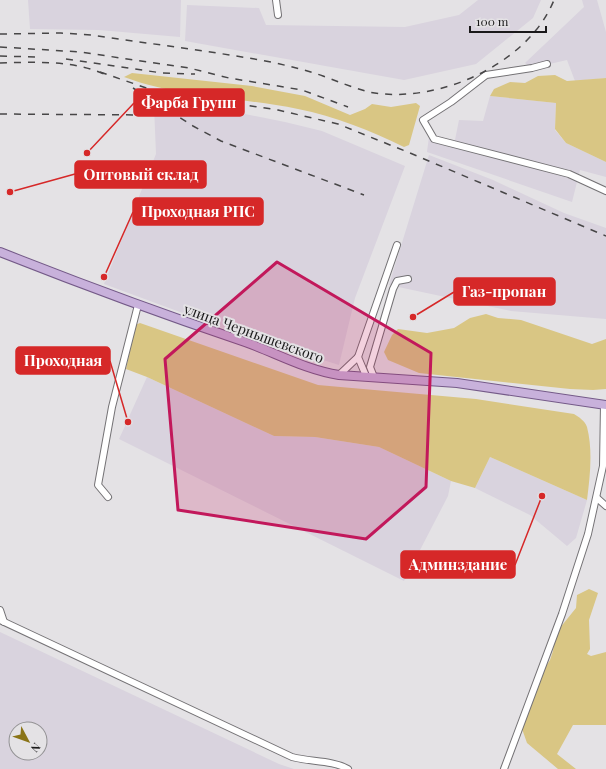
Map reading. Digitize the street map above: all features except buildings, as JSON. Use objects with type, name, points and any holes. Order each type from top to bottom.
[{"type":"main road","name":"улица Чернышевского","points":[[0,252],[138,305],[253,345],[320,372],[339,375],[370,376],[476,385],[605,404]]},
{"type":"street","points":[[276,0],[278,15]]},
{"type":"street","points":[[547,64],[532,68],[486,75],[452,102],[423,120],[426,127],[434,139],[569,174],[606,191]]},
{"type":"street","points":[[339,375],[358,357],[397,245]]},
{"type":"street","points":[[370,376],[370,367],[393,289],[397,281],[408,279]]},
{"type":"street","points":[[108,497],[98,485],[112,407],[138,305]]},
{"type":"street","points":[[358,357],[370,376]]},
{"type":"street","points":[[504,769],[562,614],[587,539],[603,466],[605,404]]},
{"type":"street","points":[[597,498],[606,506]]},
{"type":"street","points":[[0,610],[2,621],[292,757],[310,762],[331,763],[348,769]]},
{"type":"highlighted area","points":[[277,262],[431,353],[426,487],[366,539],[178,510],[165,359]]},
{"type":"shaded area","points":[[28,0],[181,0],[180,37],[99,30],[30,29]]},
{"type":"shaded area","points":[[478,0],[541,0],[533,18],[476,64],[404,80],[185,41],[187,5],[259,8],[266,25],[405,27],[459,15]]},
{"type":"shaded area","points":[[582,0],[597,0],[606,32],[606,78],[575,81],[567,60],[532,68],[525,63],[584,7]]},
{"type":"shaded area","points":[[132,73],[252,86],[305,96],[350,115],[365,109],[372,104],[391,107],[416,103],[420,106],[409,145],[404,147],[366,130],[312,112],[276,105],[188,93],[145,84],[124,77]]},
{"type":"shaded area","points":[[555,75],[567,81],[606,78],[606,162],[566,143],[555,129],[556,103],[490,96],[494,89],[510,82],[525,83],[538,76]]},
{"type":"shaded area","points":[[490,96],[556,103],[555,130],[566,143],[606,162],[606,177],[580,170],[572,202],[427,152],[429,137],[455,140],[459,120],[483,121]]},
{"type":"shaded area","points":[[160,97],[285,122],[322,131],[405,166],[355,298],[339,365],[245,336],[104,284],[156,154],[154,106],[156,100]]},
{"type":"shaded area","points":[[429,155],[493,180],[564,213],[606,228],[606,319],[511,311],[389,285]]},
{"type":"shaded area","points":[[486,314],[498,318],[521,320],[592,344],[606,339],[606,389],[570,389],[419,373],[388,360],[384,352],[392,335],[398,329],[427,333],[454,328],[470,318]]},
{"type":"shaded area","points":[[140,323],[318,385],[476,399],[574,414],[585,423],[589,436],[590,464],[587,500],[490,457],[475,488],[451,481],[379,447],[315,437],[274,436],[147,377],[126,369],[135,325]]},
{"type":"shaded area","points":[[147,377],[274,436],[315,437],[379,447],[451,481],[448,496],[404,581],[119,439],[126,424],[124,423],[126,419],[128,419]]},
{"type":"shaded area","points":[[490,457],[587,500],[576,538],[567,546],[530,515],[475,488]]},
{"type":"shaded area","points":[[589,589],[598,593],[589,620],[590,649],[587,654],[591,656],[606,652],[606,725],[573,725],[557,754],[576,769],[558,769],[527,743],[521,726],[537,680],[550,660],[553,651],[555,634],[576,608],[577,595]]},
{"type":"shaded area","points":[[0,632],[279,764],[294,769],[0,769]]},
{"type":"railway","points":[[0,34],[61,33],[91,35],[226,54],[297,68],[369,92],[395,94],[423,92],[450,86],[477,75],[502,61],[524,44],[541,23],[554,0]]},
{"type":"railway","points":[[0,47],[80,52],[189,68],[229,78],[302,90],[348,107]]},
{"type":"railway","points":[[0,56],[36,57]]},
{"type":"railway","points":[[66,59],[162,73],[195,74]]},
{"type":"railway","points":[[0,63],[40,62],[66,64],[92,69],[104,74]]},
{"type":"railway","points":[[100,72],[158,92],[278,110],[338,124],[606,236]]},
{"type":"railway","points":[[133,88],[193,126],[221,141],[364,195]]},
{"type":"railway","points":[[0,114],[146,115]]},
{"type":"place","name":"Фарба Групп","points":[[87,153]]},
{"type":"place","name":"Оптовый склад","points":[[10,192]]},
{"type":"place","name":"Проходная РПС","points":[[104,277]]},
{"type":"place","name":"Газ-пропан","points":[[413,317]]},
{"type":"place","name":"Проходная","points":[[128,422]]},
{"type":"place","name":"Админздание","points":[[542,496]]}]
